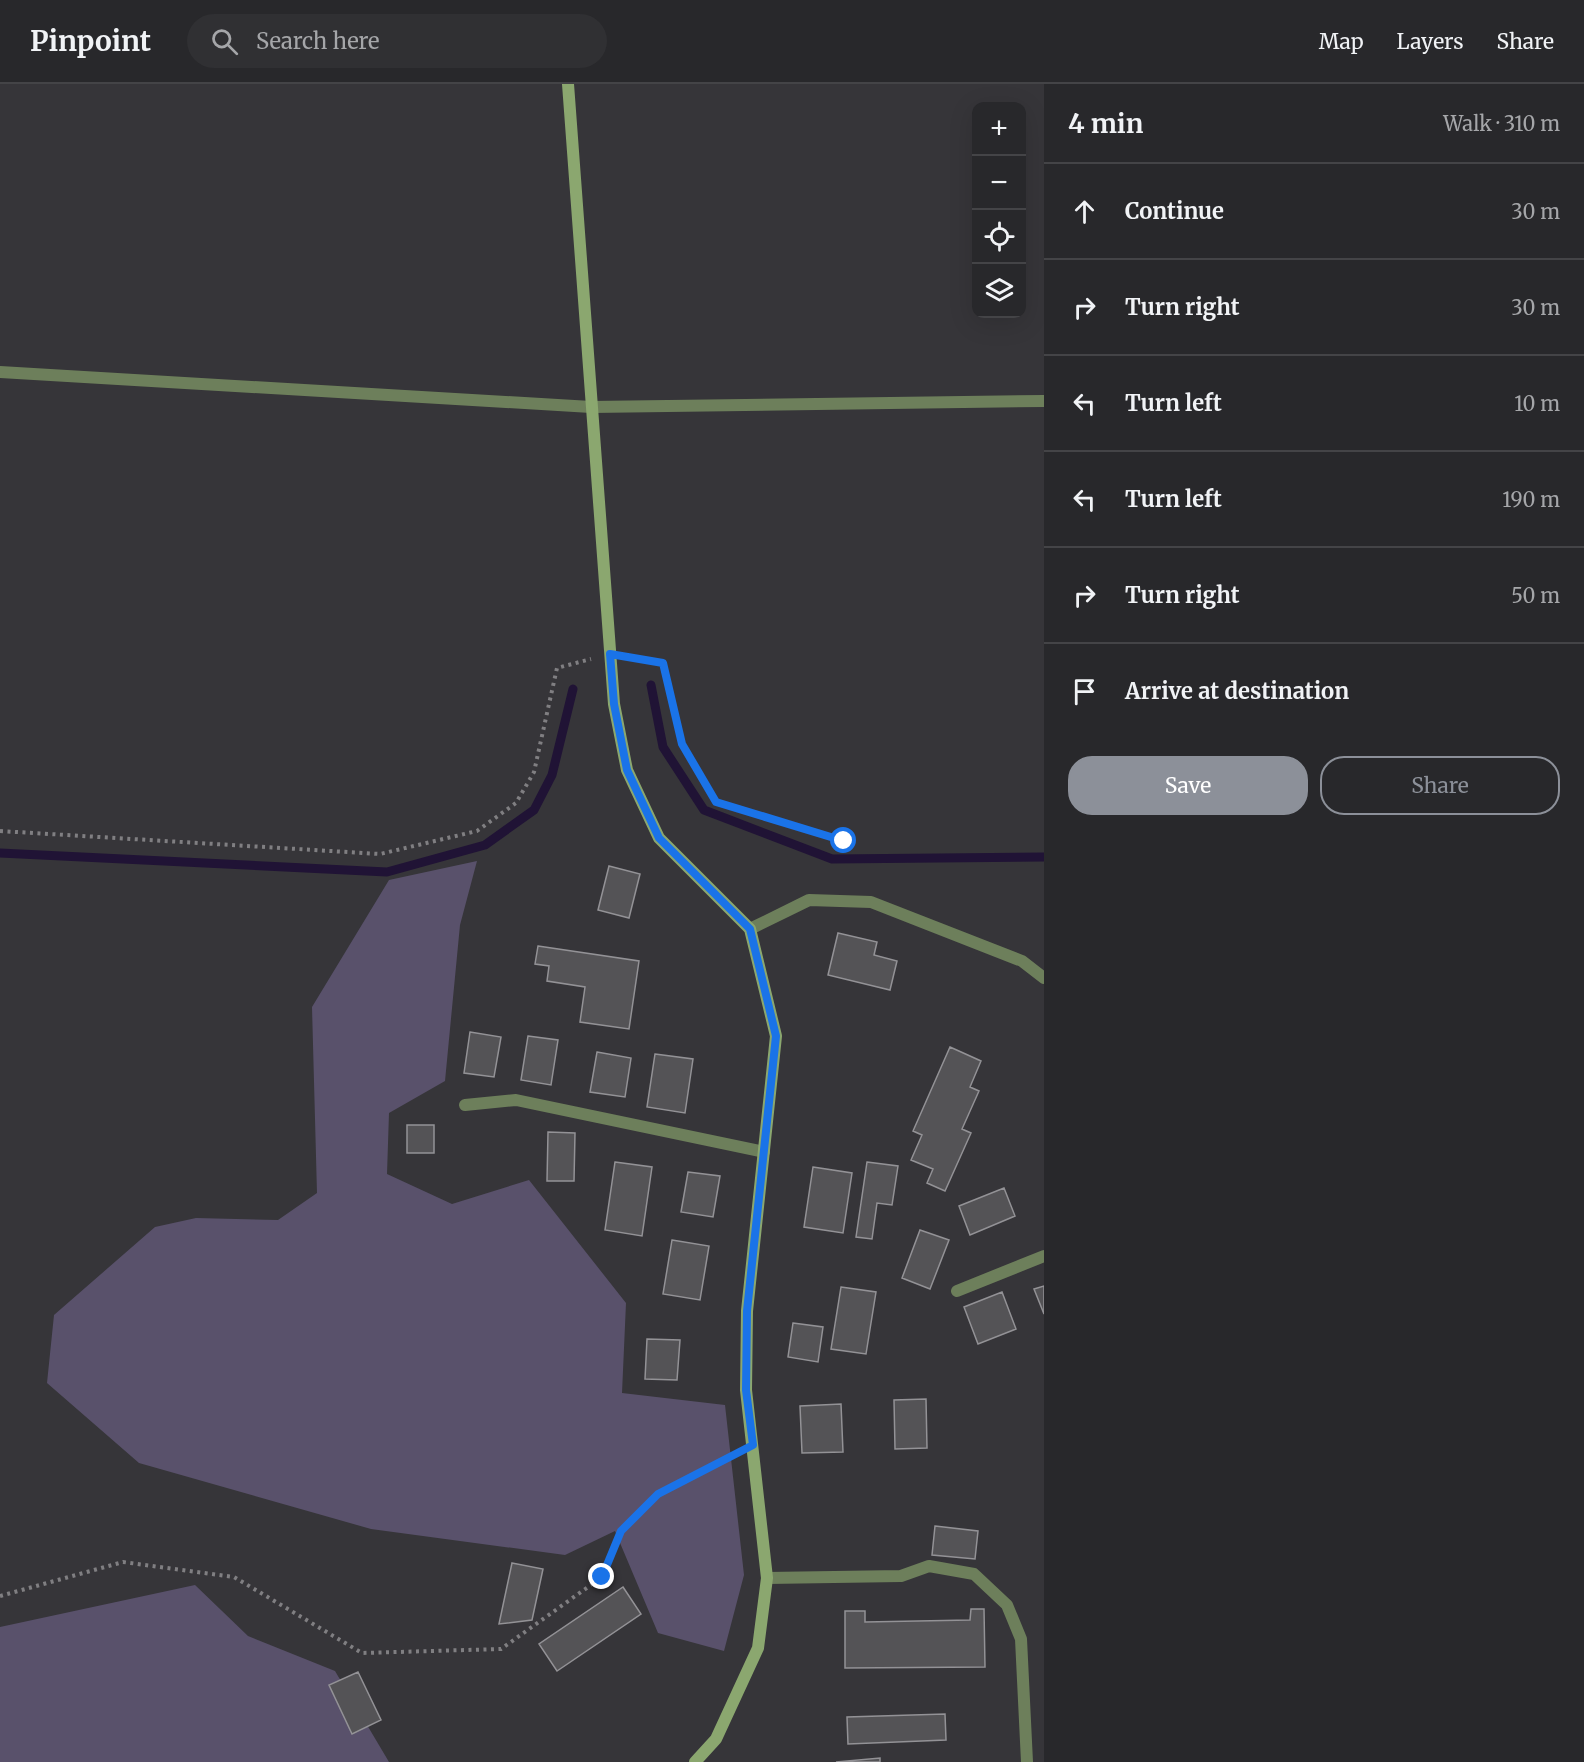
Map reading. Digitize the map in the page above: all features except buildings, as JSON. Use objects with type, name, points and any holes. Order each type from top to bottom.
[{"type":"street","points":[[568,84],[614,704],[627,770],[659,838],[750,929],[776,1036],[747,1311],[746,1390],[767,1578],[758,1647],[716,1739],[695,1762]]},
{"type":"street","points":[[0,372],[591,407],[1044,401]]},
{"type":"street","points":[[750,929],[809,900],[871,902],[1022,961],[1044,978]]},
{"type":"street","points":[[465,1105],[516,1100],[764,1152]]},
{"type":"street","points":[[957,1291],[1044,1256]]},
{"type":"street","points":[[767,1578],[901,1576],[930,1566],[974,1574],[1007,1605],[1021,1639],[1027,1762]]},
{"type":"path","points":[[0,831],[380,854],[477,831],[516,803],[534,772],[557,668],[610,654],[663,663],[682,744],[716,802],[844,841]]},
{"type":"path","points":[[0,1596],[123,1562],[234,1577],[362,1653],[501,1649],[602,1577],[621,1531],[658,1494],[753,1445]]},
{"type":"shaded area","points":[[477,861],[460,925],[445,1081],[389,1113],[387,1174],[452,1204],[529,1180],[626,1303],[622,1393],[725,1405],[744,1575],[724,1651],[658,1633],[615,1531],[565,1555],[371,1529],[139,1463],[47,1383],[54,1315],[155,1227],[196,1218],[278,1220],[317,1193],[312,1007],[389,880]]},
{"type":"shaded area","points":[[195,1585],[248,1636],[335,1671],[389,1762],[0,1762],[0,1627]]},
{"type":"waterway","points":[[651,685],[663,747],[704,810],[832,859],[1044,857]]},
{"type":"waterway","points":[[0,853],[387,872],[485,845],[534,810],[552,775],[573,689]]},
{"type":"route","points":[[602,1577],[621,1531],[658,1494],[753,1445],[746,1390],[747,1311],[776,1036],[750,929],[659,838],[627,770],[614,704],[610,654],[663,663],[682,744],[716,802],[844,841]]}]
